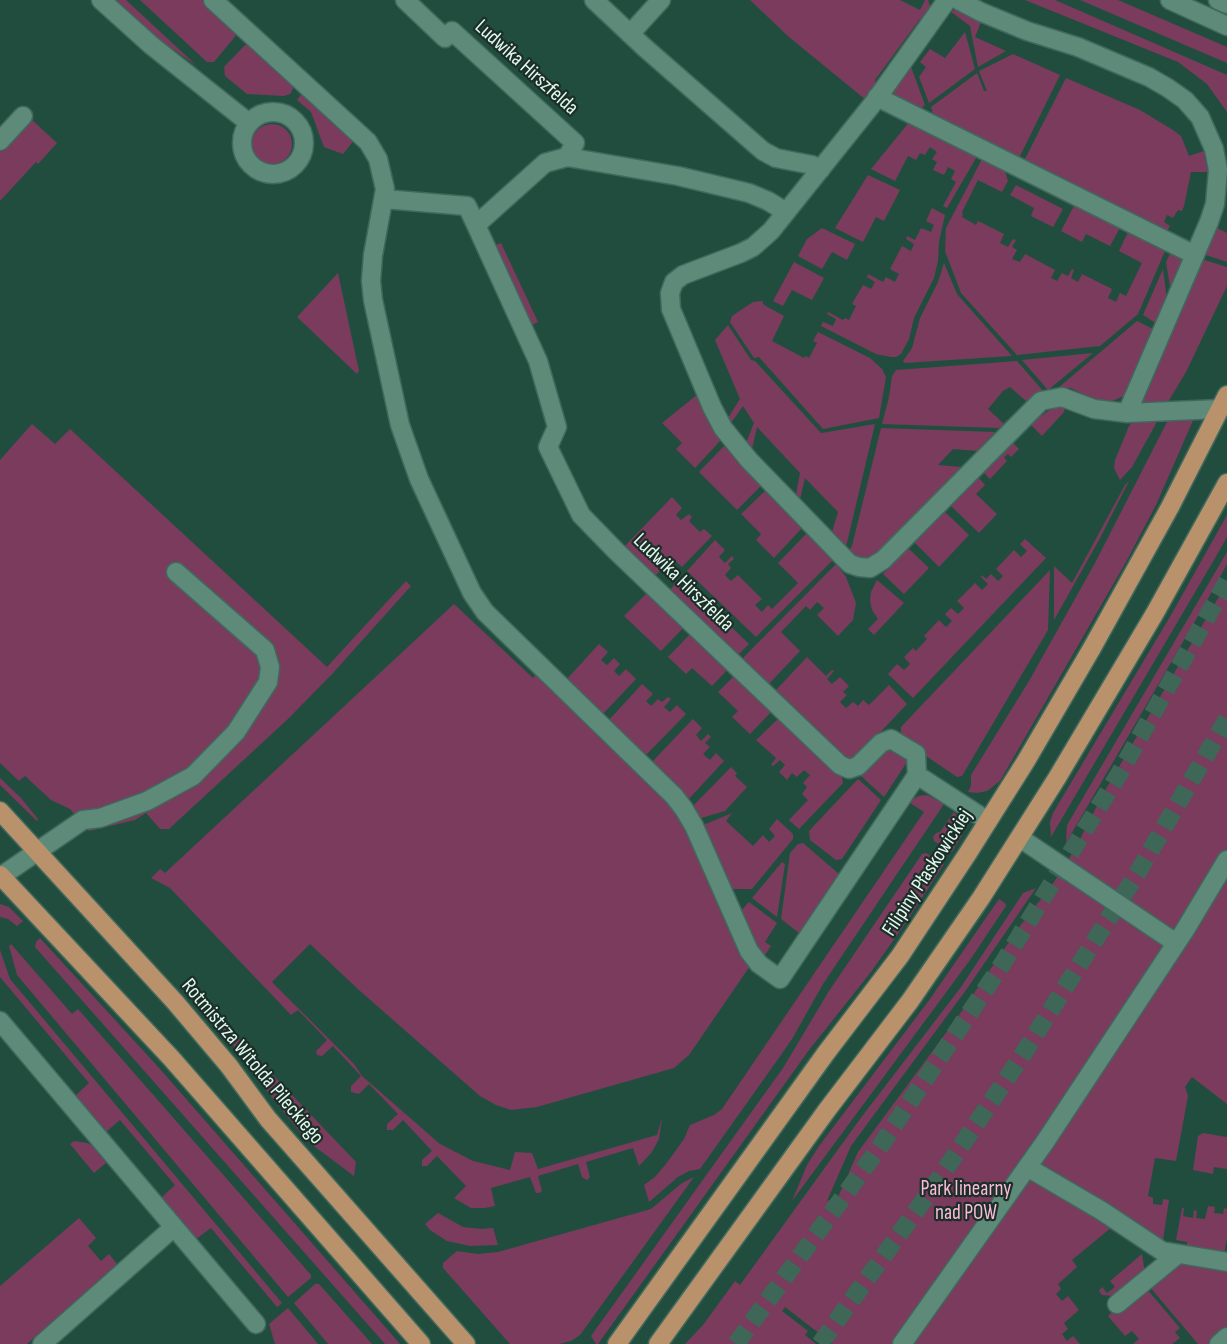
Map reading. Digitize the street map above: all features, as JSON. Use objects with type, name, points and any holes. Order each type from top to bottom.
[{"type":"main road","name":"Filipiny Płaskowickiej","points":[[617,1344],[825,1053],[900,956],[988,821],[1092,648],[1170,507],[1224,402]]},
{"type":"main road","points":[[658,1344],[827,1110],[910,1002],[968,918],[1020,838],[1150,621],[1227,483]]},
{"type":"main road","name":"Rotmistrza Witolda Pileckiego","points":[[0,811],[175,1002],[229,1066],[268,1119],[466,1344]]},
{"type":"main road","points":[[0,876],[172,1059],[421,1344]]},
{"type":"street","points":[[101,0],[151,45],[249,123]]},
{"type":"street","points":[[213,0],[368,142],[378,159],[385,189],[373,255],[371,281],[399,425],[419,479],[472,593],[485,612],[679,802],[694,826],[749,951],[759,964],[780,979],[918,774],[988,821]]},
{"type":"street","name":"Ludwika Hirszfelda","points":[[405,0],[445,38],[452,31],[575,142],[567,157]]},
{"type":"street","points":[[594,0],[764,151],[776,158],[821,169]]},
{"type":"street","points":[[630,34],[661,0]]},
{"type":"street","points":[[946,0],[878,97],[762,239],[747,250],[683,275],[672,287],[670,304],[712,407],[723,428],[749,460],[850,564],[870,567],[883,560],[1041,401],[1062,397],[1094,409],[1126,413],[1224,402]]},
{"type":"street","points":[[958,0],[1028,31],[1078,47],[1149,77],[1168,88],[1192,108],[1211,138],[1218,170],[1215,204],[1126,413]]},
{"type":"street","points":[[1170,0],[1227,26]]},
{"type":"street","points":[[1218,0],[1227,4]]},
{"type":"street","points":[[878,97],[1195,255]]},
{"type":"street","points":[[0,141],[23,116]]},
{"type":"street","points":[[476,225],[545,164],[567,157],[669,174],[749,193],[786,212]]},
{"type":"street","name":"Ludwika Hirszfelda","points":[[384,199],[468,206],[538,361],[557,427],[548,447],[581,515],[840,765],[849,769],[858,766],[881,743],[891,739],[916,754],[918,774]]},
{"type":"street","points":[[0,876],[83,820],[100,818],[147,801],[193,776],[236,732],[268,682],[270,667],[265,650],[176,572]]},
{"type":"street","points":[[1020,838],[1176,943]]},
{"type":"street","points":[[902,1344],[1027,1167],[1224,872]]},
{"type":"street","points":[[0,1021],[256,1324]]},
{"type":"street","points":[[1027,1167],[1102,1211],[1162,1251],[1227,1262]]},
{"type":"street","points":[[42,1344],[174,1227]]},
{"type":"street","points":[[1117,1304],[1178,1254]]},
{"type":"street","points":[[1219,1344],[1227,1337]]},
{"type":"green space","points":[[115,0],[126,0],[197,66],[153,35]]},
{"type":"green space","points":[[140,0],[204,0],[237,31],[237,34],[214,62],[207,62]]},
{"type":"green space","points":[[750,0],[900,0],[920,10],[925,0],[928,0],[930,6],[924,20],[920,19],[875,80],[877,85],[866,100],[789,37]]},
{"type":"green space","points":[[1025,0],[1055,0],[1227,75],[1227,112],[1207,84],[1178,62]]},
{"type":"green space","points":[[1080,0],[1118,0],[1227,47],[1227,63]]},
{"type":"green space","points":[[956,10],[981,22],[975,37],[1006,51],[978,67],[970,26],[950,11]]},
{"type":"green space","points":[[965,32],[975,69],[929,103],[919,77],[926,67],[920,62],[930,49],[945,58]]},
{"type":"green space","points":[[245,45],[252,45],[295,85],[290,94],[284,96],[247,94],[225,76],[224,67]]},
{"type":"green space","points":[[1013,54],[1060,75],[1020,156],[1014,158],[934,117],[931,107],[977,73],[984,91],[987,91],[979,71]]},
{"type":"green space","points":[[910,64],[925,105],[919,110],[889,94]]},
{"type":"green space","points":[[1066,78],[1140,110],[1173,130],[1181,136],[1189,156],[1204,151],[1208,172],[1191,172],[1182,211],[1178,210],[1173,218],[1167,215],[1164,222],[1170,226],[1165,235],[1028,165],[1025,159]]},
{"type":"green space","points":[[303,92],[355,139],[343,154],[324,147],[311,112],[297,100]]},
{"type":"green space","points":[[31,119],[57,143],[0,201],[0,152]]},
{"type":"green space","points":[[910,121],[975,153],[976,158],[947,208],[943,206],[956,182],[951,179],[955,171],[948,167],[944,175],[933,170],[937,162],[932,159],[937,152],[930,147],[925,155],[920,153],[916,160],[908,156],[895,181],[871,169]]},
{"type":"green space","points":[[272,124],[286,130],[292,144],[286,158],[272,164],[258,158],[252,144],[258,130]]},
{"type":"green space","points":[[986,159],[1004,168],[1008,181],[1002,192],[978,180],[962,212],[962,217],[976,225],[978,221],[1004,234],[1000,243],[1008,247],[1013,239],[1016,240],[1012,247],[1017,250],[1012,259],[1020,262],[1025,254],[1055,270],[1051,278],[1057,281],[1062,273],[1068,276],[1072,269],[1074,270],[1071,278],[1078,282],[1082,274],[1112,289],[1108,298],[1116,302],[1120,293],[1126,296],[1142,263],[1119,251],[1129,230],[1164,247],[1165,251],[1138,314],[1100,346],[1017,355],[961,293],[945,251],[946,228],[981,161]]},
{"type":"green space","points":[[868,175],[900,190],[884,221],[876,217],[863,242],[835,228]]},
{"type":"green space","points":[[1016,185],[1063,209],[1053,227],[1031,216],[1034,208],[1010,195]]},
{"type":"green space","points":[[1075,204],[1122,224],[1110,246],[1086,234],[1082,242],[1061,231]]},
{"type":"green space","points":[[932,208],[945,215],[939,242],[938,261],[934,278],[914,318],[909,339],[901,354],[891,357],[876,354],[821,326],[823,322],[833,326],[836,319],[827,314],[828,312],[843,320],[845,318],[849,320],[856,306],[852,304],[863,285],[871,289],[875,282],[867,277],[868,274],[883,282],[886,277],[895,282],[899,274],[890,269],[902,246],[911,251],[914,244],[906,239],[907,236],[915,240],[921,228],[931,232],[934,225],[926,221]]},
{"type":"green space","points":[[1215,227],[1227,233],[1227,262],[1203,254]]},
{"type":"green space","points":[[822,228],[855,244],[847,260],[832,252],[822,269],[798,256],[807,239]]},
{"type":"green space","points":[[501,243],[538,322],[528,327],[491,247]]},
{"type":"green space","points":[[1175,252],[1186,258],[1171,293],[1166,262],[1170,254]]},
{"type":"green space","points":[[1201,259],[1227,267],[1227,286],[1186,372],[1168,402],[1138,404]]},
{"type":"green space","points":[[794,262],[824,278],[812,300],[792,290],[783,306],[773,301]]},
{"type":"green space","points":[[944,263],[957,294],[1012,356],[905,363],[903,361],[912,348],[920,318],[938,282]]},
{"type":"green space","points":[[1163,269],[1167,300],[1157,324],[1143,315]]},
{"type":"green space","points":[[338,273],[359,371],[357,374],[297,317]]},
{"type":"green space","points":[[762,301],[764,305],[784,316],[772,341],[804,358],[805,356],[809,358],[817,343],[813,341],[818,332],[870,358],[882,369],[886,377],[879,418],[823,429],[759,357],[754,358],[730,322],[732,316],[753,302]]},
{"type":"green space","points":[[1137,321],[1155,330],[1126,395],[1110,402],[1096,401],[1071,388],[1058,388]]},
{"type":"green space","points":[[728,325],[751,360],[755,361],[821,433],[875,424],[846,547],[832,532],[838,512],[805,478],[800,499],[796,494],[800,473],[757,427],[752,449],[746,443],[754,423],[743,406],[731,423],[728,418],[740,399],[715,340]]},
{"type":"green space","points":[[1093,353],[1048,390],[1022,360]]},
{"type":"green space","points":[[1017,361],[1044,392],[1027,402],[1010,387],[1003,391],[988,409],[1004,424],[999,428],[882,424],[892,376],[896,370]]},
{"type":"green space","points":[[698,394],[720,441],[695,468],[676,449],[682,443],[662,423]]},
{"type":"green space","points":[[1063,406],[1064,412],[1042,436],[1030,424],[1051,409]]},
{"type":"green space","points":[[1195,416],[1156,505],[1126,562],[1000,781],[987,791],[968,792],[971,786],[971,775],[1029,681],[1095,563],[1169,418]]},
{"type":"green space","points":[[1159,418],[1132,467],[1120,480],[1114,468],[1115,460],[1129,426],[1133,421]]},
{"type":"green space","points":[[32,424],[55,444],[70,429],[327,667],[406,581],[411,586],[289,718],[169,829],[160,829],[146,813],[135,820],[89,831],[70,809],[51,800],[25,776],[19,781],[0,763],[0,460]]},
{"type":"green space","points":[[881,428],[995,432],[978,451],[953,449],[938,465],[962,467],[877,553],[868,558],[859,558],[849,550],[852,546]]},
{"type":"green space","points":[[1012,442],[1019,449],[1011,457],[1008,454],[1004,457],[1007,461],[990,479],[983,472]]},
{"type":"green space","points":[[724,446],[762,485],[737,510],[699,472]]},
{"type":"green space","points":[[978,477],[985,485],[976,494],[997,514],[979,533],[950,505]]},
{"type":"green space","points":[[1129,481],[1054,620],[1054,566],[1072,583]]},
{"type":"green space","points":[[766,490],[802,528],[774,558],[756,540],[761,534],[741,514]]},
{"type":"green space","points":[[672,497],[682,508],[676,515],[681,520],[689,514],[692,517],[689,521],[700,532],[704,529],[712,536],[682,567],[672,558],[653,578],[622,549]]},
{"type":"green space","points":[[944,511],[969,535],[939,567],[914,542]]},
{"type":"green space","points":[[1227,515],[1227,537],[1051,837],[1050,822],[1053,813],[1171,615]]},
{"type":"green space","points":[[807,533],[833,560],[756,637],[687,571],[715,540],[725,550],[719,557],[725,563],[732,556],[734,559],[728,564],[731,568],[725,575],[731,581],[738,575],[762,599],[755,605],[762,612],[768,605],[772,609],[798,583],[778,563]]},
{"type":"green space","points":[[1025,539],[1046,558],[913,698],[888,674],[897,664],[904,670],[910,664],[904,657],[913,648],[916,651],[927,639],[924,636],[939,620],[946,627],[952,621],[945,614],[951,608],[958,614],[964,608],[957,601],[975,583],[982,590],[988,584],[981,577],[982,575],[986,579],[991,574],[998,581],[1003,576],[996,569],[1014,550],[1021,557],[1027,551],[1020,544]]},
{"type":"green space","points":[[908,548],[929,568],[904,594],[883,574]]},
{"type":"green space","points":[[1227,552],[1227,564],[1209,597],[1066,843],[1067,825]]},
{"type":"green space","points":[[836,564],[846,577],[856,603],[853,620],[838,636],[817,615],[824,608],[817,602],[810,610],[806,606],[781,632],[800,651],[767,686],[740,661]]},
{"type":"green space","points":[[1050,570],[1048,630],[962,776],[957,777],[901,739],[901,727]]},
{"type":"green space","points":[[680,578],[749,644],[736,657],[668,592]]},
{"type":"green space","points":[[877,580],[904,603],[874,635],[868,629],[878,619],[872,610],[870,601],[871,592]]},
{"type":"green space","name":"Park linearny nad POW","points":[[1227,583],[1227,1104],[1192,1077],[1185,1087],[1188,1096],[1176,1161],[1155,1158],[1148,1196],[1153,1198],[1153,1204],[1162,1205],[1163,1199],[1169,1200],[1163,1240],[1106,1206],[1112,1227],[1072,1260],[1077,1267],[1058,1284],[1061,1289],[1056,1294],[1062,1301],[1068,1296],[1079,1310],[1064,1323],[1068,1329],[1062,1334],[1067,1341],[1073,1336],[1080,1344],[833,1344],[785,1307],[782,1311],[808,1331],[805,1335],[816,1344],[685,1344],[703,1325],[735,1281],[740,1285],[860,1119],[961,987],[1023,893],[1036,888],[966,990],[851,1146],[827,1201],[838,1197],[858,1152],[957,1018],[1075,849],[1103,794]]},
{"type":"green space","points":[[649,591],[686,625],[661,651],[624,616]]},
{"type":"green space","points":[[454,604],[533,678],[537,672],[669,801],[688,830],[750,966],[689,1055],[674,1068],[537,1107],[511,1110],[480,1096],[310,944],[272,982],[354,1064],[362,1076],[440,1144],[473,1161],[510,1170],[515,1152],[532,1153],[538,1169],[657,1135],[662,1118],[659,1139],[652,1152],[639,1166],[633,1148],[586,1162],[590,1177],[587,1180],[582,1177],[578,1164],[538,1176],[542,1191],[539,1193],[536,1193],[530,1177],[491,1188],[495,1206],[485,1208],[471,1208],[454,1198],[466,1186],[437,1156],[427,1166],[422,1166],[422,1160],[432,1151],[403,1120],[393,1130],[387,1130],[387,1124],[398,1114],[369,1084],[359,1094],[351,1092],[351,1086],[361,1076],[333,1046],[322,1056],[317,1055],[316,1051],[327,1040],[298,1010],[291,1015],[170,888],[151,878],[160,869],[165,873]]},
{"type":"green space","points":[[692,632],[730,667],[712,686],[692,668],[686,674],[668,657]]},
{"type":"green space","points":[[599,644],[608,652],[601,660],[607,665],[614,658],[620,664],[614,671],[619,676],[626,669],[636,679],[602,715],[566,680]]},
{"type":"green space","points":[[807,657],[826,676],[832,670],[834,671],[827,679],[832,684],[840,677],[849,686],[843,692],[847,695],[840,702],[846,708],[853,702],[858,706],[863,700],[869,705],[889,685],[907,704],[856,758],[844,759],[777,695],[776,690]]},
{"type":"green space","points":[[737,673],[774,709],[750,734],[732,717],[738,711],[718,692]]},
{"type":"green space","points":[[642,684],[653,694],[646,701],[651,706],[658,699],[662,702],[668,697],[671,699],[664,707],[670,712],[677,705],[686,714],[645,756],[608,721]]},
{"type":"green space","points":[[693,719],[702,728],[696,735],[701,741],[708,734],[711,737],[705,743],[710,747],[703,754],[710,760],[716,753],[724,761],[687,801],[651,763]]},
{"type":"green space","points":[[778,719],[783,719],[841,773],[843,783],[799,829],[789,820],[808,800],[802,794],[807,787],[803,783],[810,775],[804,770],[797,777],[792,773],[787,780],[779,772],[785,765],[780,760],[773,766],[771,765],[776,758],[756,740]]},
{"type":"green space","points":[[888,747],[909,759],[884,797],[861,776]]},
{"type":"green space","points":[[731,767],[737,773],[735,776],[747,787],[725,811],[698,819],[692,807]]},
{"type":"green space","points":[[0,778],[21,798],[38,819],[37,821],[0,785]]},
{"type":"green space","points":[[858,779],[881,800],[842,859],[836,860],[810,840],[809,831]]},
{"type":"green space","points":[[927,795],[944,804],[823,984],[792,1039],[700,1169],[689,1171],[678,1177],[649,1202],[644,1185],[655,1177],[666,1164],[684,1139],[690,1125],[722,1109],[924,812],[910,803],[918,796]]},
{"type":"green space","points":[[954,812],[961,823],[962,835],[952,852],[934,841],[933,837],[940,832]]},
{"type":"green space","points":[[732,813],[726,821],[753,846],[763,835],[769,842],[775,836],[769,829],[777,819],[793,834],[793,839],[752,889],[729,889],[701,826]]},
{"type":"green space","points":[[803,843],[839,874],[799,933],[781,919],[790,853],[798,844]]},
{"type":"green space","points":[[926,853],[944,864],[904,925],[871,972],[809,1050],[596,1344],[591,1336],[783,1068],[829,991],[922,854]]},
{"type":"green space","points":[[782,862],[785,864],[777,917],[752,898]]},
{"type":"green space","points":[[999,899],[1006,906],[970,960],[792,1201],[807,1165],[819,1146],[930,999]]},
{"type":"green space","points":[[749,902],[777,923],[765,942],[771,946],[763,958],[740,912]]},
{"type":"green space","points":[[0,904],[9,907],[23,921],[17,926],[8,919],[0,917]]},
{"type":"green space","points":[[40,938],[160,1069],[400,1344],[385,1344],[35,947]]},
{"type":"green space","points":[[11,944],[72,1014],[78,1009],[311,1275],[311,1278],[288,1297],[17,975],[9,946]]},
{"type":"green space","points":[[0,950],[10,979],[282,1303],[277,1307],[211,1228],[196,1239],[161,1198],[175,1185],[120,1120],[106,1132],[75,1096],[89,1083],[0,977]]},
{"type":"green space","points":[[210,1009],[356,1162],[354,1176],[310,1143],[295,1126],[208,1011]]},
{"type":"green space","points":[[1203,1133],[1227,1137],[1227,1169],[1214,1167],[1213,1174],[1193,1170],[1198,1136]]},
{"type":"green space","points":[[74,1141],[95,1147],[107,1162],[94,1173],[70,1144]]},
{"type":"green space","points":[[694,1177],[580,1335],[571,1341],[559,1344],[510,1344],[443,1268],[443,1263],[457,1251],[478,1254],[498,1252],[651,1209],[682,1183]]},
{"type":"green space","points":[[1208,1206],[1215,1207],[1214,1213],[1223,1214],[1224,1208],[1227,1209],[1227,1238],[1224,1255],[1214,1250],[1187,1246],[1187,1242],[1176,1240],[1182,1208],[1184,1208],[1183,1216],[1193,1218],[1194,1210],[1197,1211],[1196,1218],[1205,1219]]},
{"type":"green space","points":[[438,1213],[463,1227],[493,1228],[498,1245],[470,1246],[447,1241],[425,1224]]},
{"type":"green space","points":[[79,1218],[96,1238],[88,1246],[101,1261],[109,1254],[117,1264],[27,1344],[0,1344],[0,1286]]},
{"type":"green space","points":[[1142,1254],[1145,1273],[1116,1296],[1102,1295],[1099,1291],[1102,1287],[1107,1293],[1115,1287],[1110,1281]]},
{"type":"green space","points":[[1183,1261],[1227,1268],[1227,1329],[1209,1344],[1198,1344],[1149,1286]]},
{"type":"green space","points":[[315,1284],[319,1284],[372,1344],[328,1344],[294,1303]]},
{"type":"green space","points":[[1146,1288],[1180,1328],[1175,1332],[1180,1338],[1172,1344],[1133,1344],[1139,1339],[1132,1331],[1125,1336],[1108,1316],[1112,1312],[1118,1312]]},
{"type":"green space","points":[[288,1308],[318,1344],[275,1344],[269,1324]]},
{"type":"tunnel","points":[[736,1344],[879,1148],[1003,963],[1119,774],[1227,581]]},
{"type":"tunnel","points":[[820,1344],[934,1186],[1018,1062],[1138,872],[1227,719]]}]
